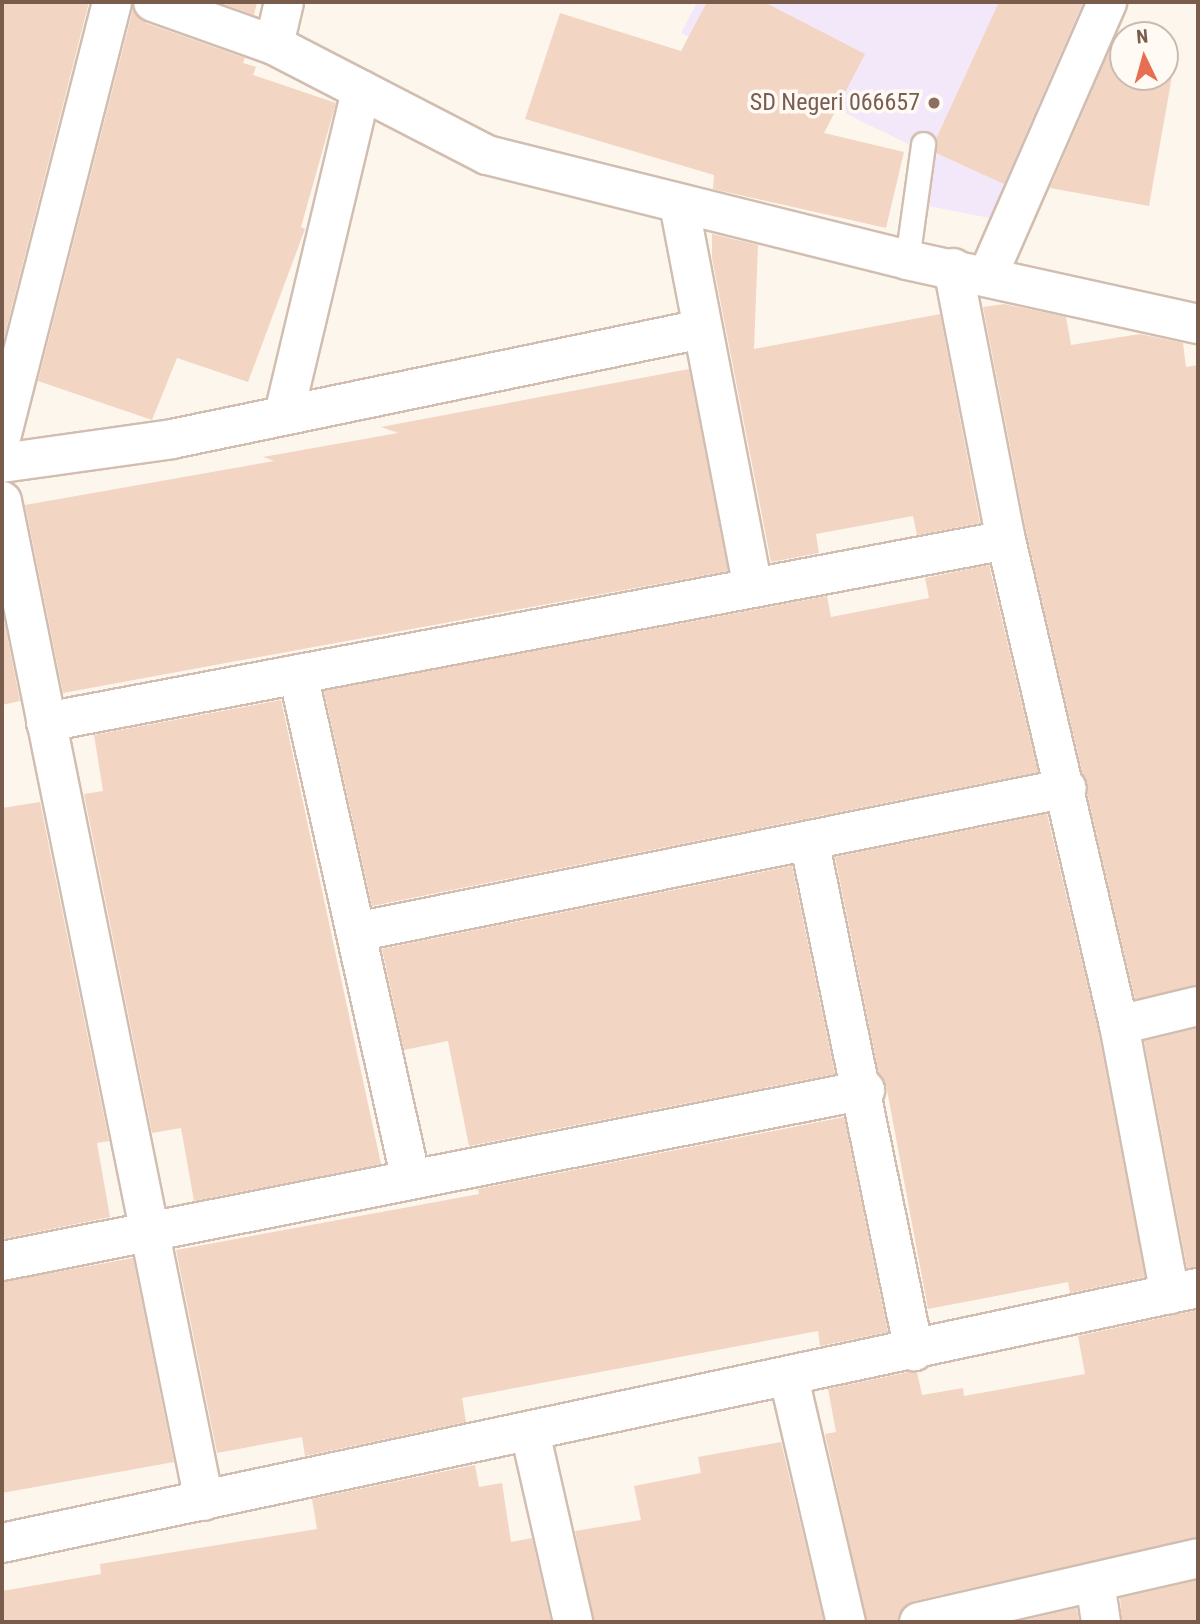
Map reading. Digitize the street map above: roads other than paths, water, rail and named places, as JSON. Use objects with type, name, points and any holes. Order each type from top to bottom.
[{"type":"street","points":[[2,434],[112,2]]},
{"type":"street","points":[[153,2],[274,45],[488,155],[907,260],[1198,324]]},
{"type":"street","points":[[274,45],[284,2]]},
{"type":"street","points":[[2,1542],[789,1378],[1184,1291],[1119,1025],[1067,788],[1006,540],[970,272],[1107,2]]},
{"type":"street","points":[[284,414],[362,90]]},
{"type":"street","points":[[679,204],[753,587]]},
{"type":"street","points":[[2,463],[79,456],[702,329]]},
{"type":"street","points":[[2,501],[204,1501]]},
{"type":"street","points":[[46,722],[1006,540]]},
{"type":"street","points":[[298,674],[411,1180]]},
{"type":"street","points":[[355,932],[1067,788]]},
{"type":"street","points":[[810,840],[865,1090],[914,1351]]},
{"type":"street","points":[[1119,1025],[1198,1006]]},
{"type":"street","points":[[2,1261],[865,1090]]},
{"type":"street","points":[[789,1378],[846,1622]]},
{"type":"street","points":[[530,1432],[573,1622]]},
{"type":"street","points":[[919,1622],[1198,1558]]},
{"type":"street","points":[[1095,1582],[1101,1622]]},
{"type":"lane","points":[[907,260],[923,144]]},
{"type":"place","name":"SD Negeri 066657","points":[[934,103]]}]
